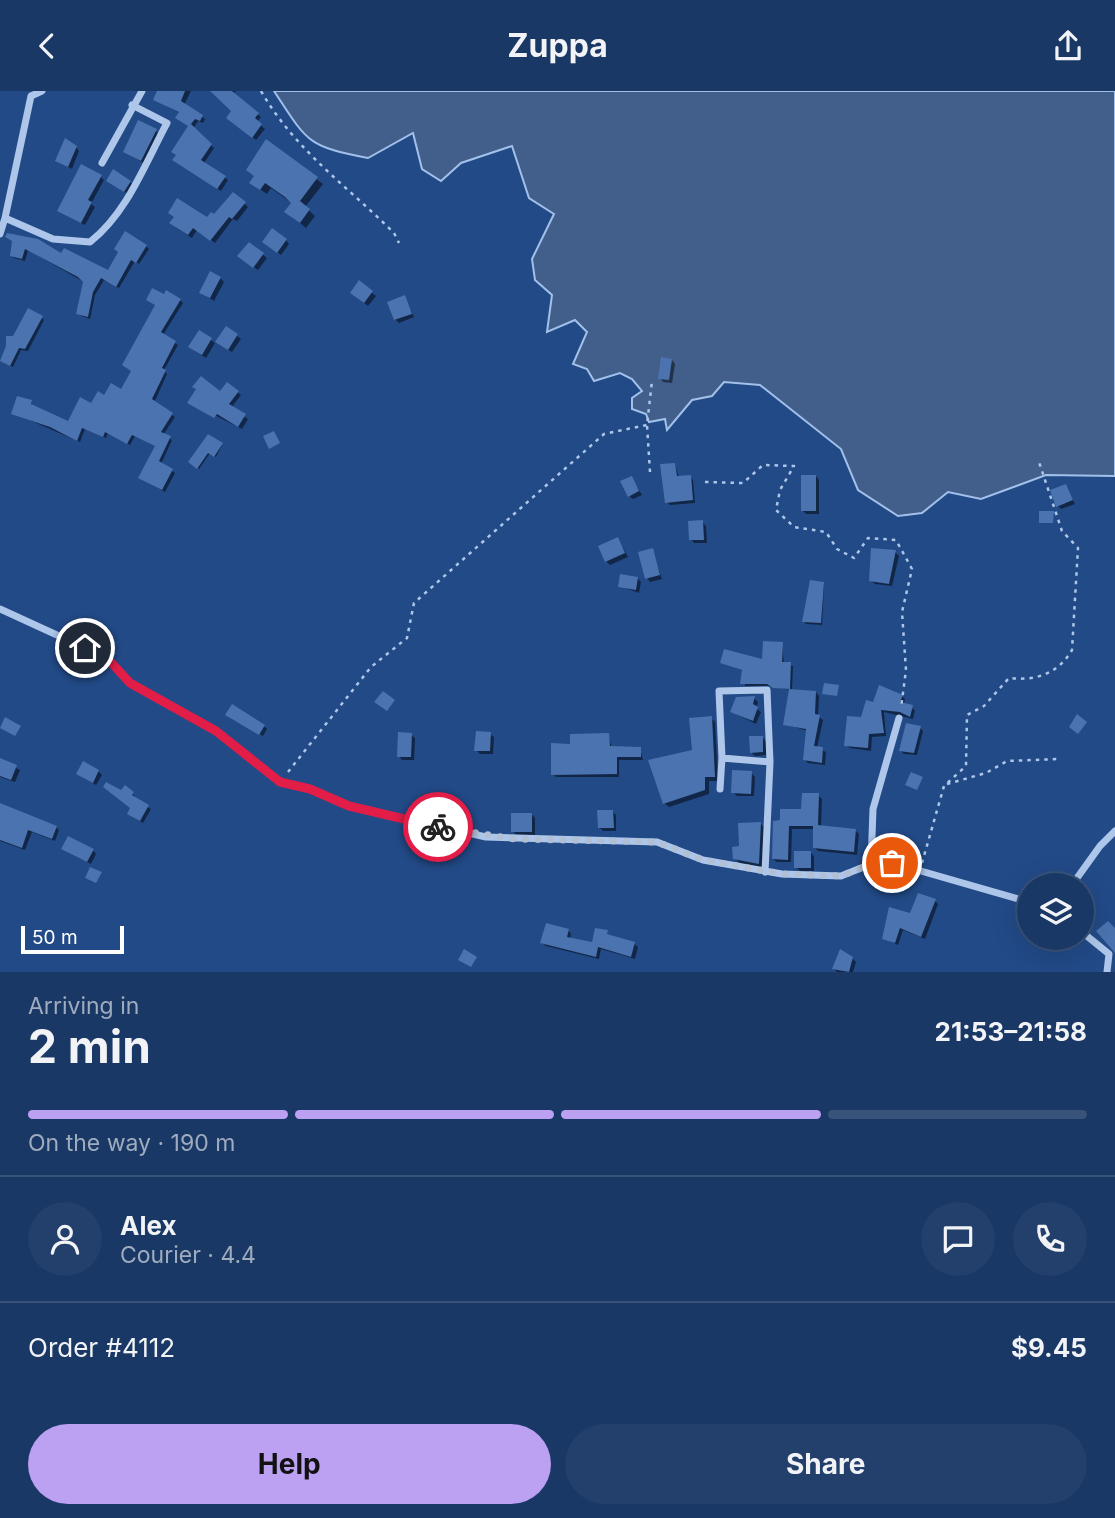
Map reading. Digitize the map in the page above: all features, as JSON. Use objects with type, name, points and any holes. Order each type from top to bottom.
[{"type":"street","points":[[0,234],[31,96],[42,91]]},
{"type":"street","points":[[102,163],[142,91]]},
{"type":"street","points":[[5,218],[53,239],[90,242],[103,231],[130,194],[167,123],[132,105]]},
{"type":"street","points":[[0,609],[107,658],[130,683],[216,731],[280,782],[310,789],[349,806],[486,837],[635,839],[657,842],[703,860],[765,872],[841,876],[871,864],[892,863],[1017,898]]},
{"type":"street","points":[[720,789],[722,758],[719,691],[767,690],[771,762],[765,872]]},
{"type":"street","points":[[871,864],[873,809],[899,718]]},
{"type":"street","points":[[722,758],[771,762]]},
{"type":"street","points":[[1082,873],[1115,831]]},
{"type":"street","points":[[1094,940],[1112,952],[1107,972]]},
{"type":"path","points":[[261,91],[272,111],[301,147],[327,174],[379,218],[394,233],[399,243]]},
{"type":"path","points":[[650,472],[647,425],[652,381]]},
{"type":"path","points":[[280,782],[371,667],[407,638],[414,603],[604,434],[647,425]]},
{"type":"path","points":[[920,869],[944,786],[966,766],[967,715],[984,706],[1009,678],[1024,680],[1051,673],[1064,664],[1072,650],[1078,548],[1062,531],[1040,462]]},
{"type":"path","points":[[705,482],[743,483],[762,465],[794,466],[780,490],[776,509],[794,527],[826,532],[837,549],[854,558],[868,538],[896,540],[912,569],[902,612],[906,670],[899,718]]},
{"type":"path","points":[[944,786],[986,773],[1007,761],[1059,759]]},
{"type":"water","points":[[274,91],[1115,91],[1115,476],[1046,475],[981,499],[948,492],[922,513],[898,516],[858,490],[841,449],[760,385],[724,382],[712,396],[692,400],[667,430],[665,419],[649,422],[646,414],[632,409],[632,398],[642,391],[632,379],[620,373],[594,381],[587,369],[573,364],[587,332],[575,320],[547,332],[552,295],[535,280],[532,259],[554,214],[529,198],[512,146],[461,163],[441,181],[422,169],[413,133],[368,158],[332,150],[303,132]]},
{"type":"building","points":[[157,91],[185,91],[181,101],[203,115],[200,121],[195,119],[191,124],[212,144],[201,160],[226,176],[217,189],[172,160],[176,155],[171,152],[188,126],[175,118],[179,112],[153,100]]},
{"type":"building","points":[[210,91],[232,91],[259,113],[255,118],[262,124],[252,138],[226,118],[231,111]]},
{"type":"building","points":[[138,120],[157,129],[141,161],[123,152]]},
{"type":"building","points":[[65,138],[77,146],[68,167],[55,161]]},
{"type":"building","points":[[266,139],[318,177],[300,201],[310,209],[300,223],[284,212],[291,203],[285,197],[265,183],[260,190],[249,183],[254,176],[246,170]]},
{"type":"building","points":[[81,164],[102,175],[88,200],[92,202],[81,223],[57,211]]},
{"type":"building","points":[[113,169],[131,181],[124,192],[106,181]]},
{"type":"building","points":[[233,192],[246,202],[232,219],[229,217],[210,241],[193,228],[188,235],[169,223],[174,217],[168,213],[177,198],[207,217],[211,212],[214,214]]},
{"type":"building","points":[[272,228],[287,239],[277,253],[262,242]]},
{"type":"building","points":[[125,231],[147,245],[136,263],[131,260],[116,287],[101,278],[93,292],[88,317],[76,314],[83,282],[78,277],[25,249],[22,259],[10,256],[12,241],[5,237],[7,233],[38,239],[61,253],[64,248],[108,270],[118,252],[114,249]]},
{"type":"building","points":[[249,242],[264,253],[253,268],[237,256]]},
{"type":"building","points":[[210,271],[221,277],[210,298],[199,293]]},
{"type":"building","points":[[359,280],[373,291],[364,303],[350,293]]},
{"type":"building","points":[[152,288],[164,294],[166,290],[181,299],[161,332],[176,341],[162,368],[166,370],[152,399],[173,413],[161,432],[171,436],[159,461],[173,469],[162,490],[138,478],[155,446],[132,435],[127,444],[105,432],[103,437],[82,428],[77,441],[50,427],[11,414],[17,396],[32,400],[31,404],[68,421],[80,397],[91,403],[98,391],[104,395],[111,383],[121,389],[131,371],[122,365],[155,305],[146,300]]},
{"type":"building","points":[[405,295],[412,314],[394,320],[387,302]]},
{"type":"building","points":[[28,308],[43,316],[25,349],[19,348],[10,366],[0,361],[6,346],[6,336],[13,336]]},
{"type":"building","points":[[226,326],[238,334],[228,350],[215,342]]},
{"type":"building","points":[[199,330],[212,338],[202,355],[188,347]]},
{"type":"building","points":[[661,357],[672,359],[669,380],[658,379]]},
{"type":"building","points":[[201,376],[220,391],[227,382],[239,391],[229,404],[246,414],[238,427],[217,414],[214,418],[187,403],[196,389],[192,387]]},
{"type":"building","points":[[274,431],[280,443],[269,449],[263,436]]},
{"type":"building","points":[[208,434],[223,443],[214,457],[208,453],[197,469],[188,462]]},
{"type":"building","points":[[675,463],[677,476],[691,475],[693,500],[665,503],[660,464]]},
{"type":"building","points":[[801,475],[816,475],[816,511],[801,511]]},
{"type":"building","points":[[632,476],[639,491],[628,497],[620,481]]},
{"type":"building","points":[[1066,484],[1073,500],[1056,507],[1050,490]]},
{"type":"building","points":[[1039,511],[1054,511],[1053,523],[1039,523]]},
{"type":"building","points":[[703,520],[704,540],[689,540],[688,521]]},
{"type":"building","points":[[618,537],[625,553],[605,562],[598,546]]},
{"type":"building","points":[[653,548],[660,575],[645,579],[638,552]]},
{"type":"building","points":[[871,548],[896,550],[889,584],[869,581]]},
{"type":"building","points":[[620,574],[638,577],[636,590],[618,587]]},
{"type":"building","points":[[810,580],[824,582],[821,623],[802,622]]},
{"type":"building","points":[[763,641],[783,642],[782,662],[791,662],[790,689],[773,688],[767,684],[740,684],[742,670],[720,663],[724,649],[762,659]]},
{"type":"building","points":[[824,683],[839,685],[837,696],[822,694]]},
{"type":"building","points":[[879,685],[903,695],[900,702],[913,705],[910,717],[900,712],[881,710],[884,733],[869,734],[868,748],[844,746],[847,716],[861,717],[866,700],[873,702]]},
{"type":"building","points":[[789,689],[816,691],[815,714],[820,715],[814,746],[823,747],[822,763],[803,760],[806,729],[783,725]]},
{"type":"building","points":[[383,691],[395,700],[387,711],[374,702]]},
{"type":"building","points":[[755,696],[753,704],[758,707],[753,721],[730,712],[736,697]]},
{"type":"building","points":[[232,704],[265,725],[259,735],[225,715]]},
{"type":"building","points":[[1077,714],[1087,722],[1078,734],[1069,727]]},
{"type":"building","points":[[712,716],[715,777],[705,777],[705,790],[663,804],[648,760],[692,750],[689,718]]},
{"type":"building","points":[[5,717],[21,726],[15,736],[0,728]]},
{"type":"building","points":[[906,723],[921,726],[914,753],[899,751]]},
{"type":"building","points":[[476,731],[491,732],[490,751],[474,751]]},
{"type":"building","points":[[398,732],[412,733],[411,757],[397,757]]},
{"type":"building","points":[[609,733],[610,746],[641,747],[641,757],[617,757],[617,774],[551,775],[551,743],[570,744],[570,734]]},
{"type":"building","points":[[749,736],[763,736],[763,752],[750,753]]},
{"type":"building","points":[[0,758],[17,765],[11,780],[0,776]]},
{"type":"building","points":[[83,761],[99,770],[93,783],[76,774]]},
{"type":"building","points":[[732,770],[752,771],[751,794],[731,793]]},
{"type":"building","points":[[911,772],[923,777],[917,790],[905,785]]},
{"type":"building","points":[[106,782],[121,790],[125,785],[134,792],[132,795],[149,805],[140,821],[127,814],[130,808],[103,787]]},
{"type":"building","points":[[802,793],[819,793],[818,825],[856,829],[854,852],[813,848],[813,826],[789,826],[788,860],[772,859],[773,821],[780,820],[780,809],[801,809]]},
{"type":"building","points":[[0,803],[57,826],[52,839],[28,830],[22,848],[0,840]]},
{"type":"building","points":[[597,810],[613,810],[614,828],[598,828]]},
{"type":"building","points":[[511,813],[532,813],[532,832],[511,832]]},
{"type":"building","points":[[761,822],[759,864],[733,859],[732,847],[739,846],[738,823]]},
{"type":"building","points":[[68,836],[94,849],[87,862],[61,849]]},
{"type":"building","points":[[794,851],[811,851],[811,868],[794,868]]},
{"type":"building","points":[[90,867],[102,872],[96,883],[85,878]]},
{"type":"building","points":[[918,893],[936,899],[921,937],[900,928],[895,943],[882,939],[889,907],[910,913]]},
{"type":"building","points":[[1108,921],[1115,928],[1115,953],[1096,931]]},
{"type":"building","points":[[546,923],[569,929],[567,937],[592,942],[595,928],[608,930],[607,934],[635,942],[631,957],[598,947],[596,957],[540,943]]},
{"type":"building","points":[[464,949],[477,957],[471,967],[458,960]]},
{"type":"building","points":[[840,949],[853,957],[849,972],[832,969]]},
{"type":"way so far","points":[[438,827],[486,837],[515,839],[635,839],[657,842],[703,860],[782,874],[841,876],[871,864],[892,863]]},
{"type":"route","points":[[85,648],[107,658],[130,683],[216,731],[280,782],[310,789],[349,806],[438,827]]}]
